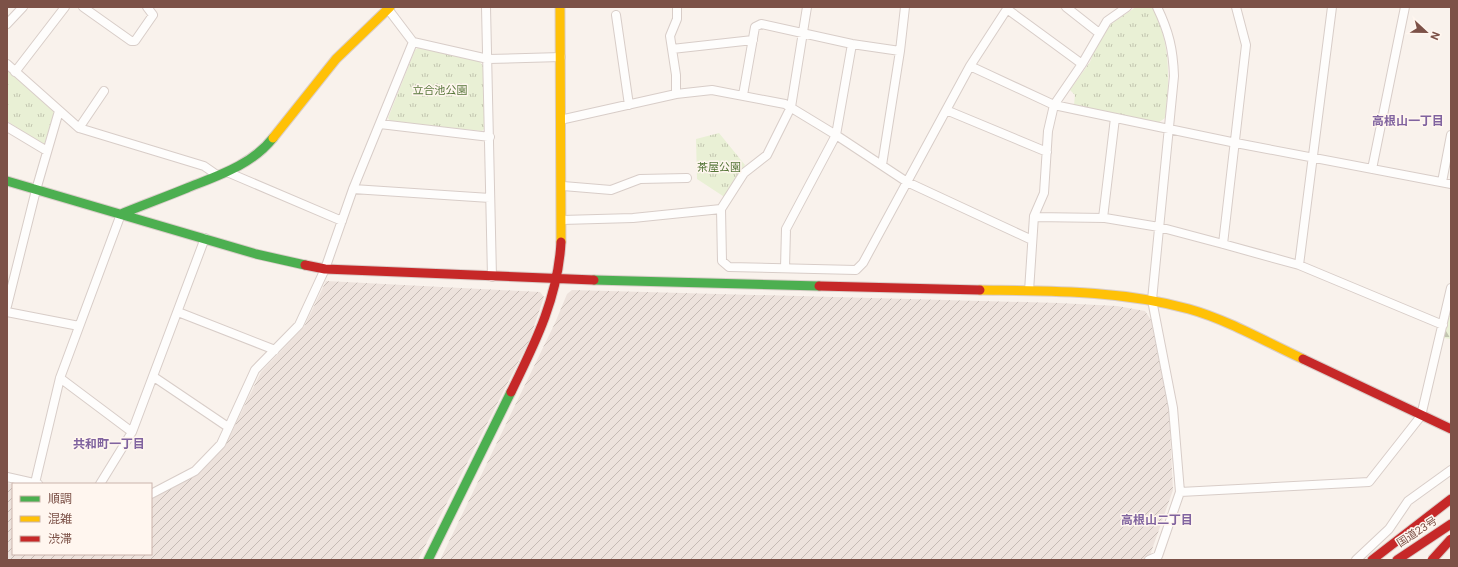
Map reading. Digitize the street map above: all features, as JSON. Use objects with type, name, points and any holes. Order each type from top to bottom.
[{"type":"main road","points":[[428,560],[541,331],[552,304],[558,279],[562,253],[563,186],[560,120],[560,7]]},
{"type":"main road","points":[[121,214],[227,172],[254,157],[268,145],[336,59],[389,8]]},
{"type":"main road","points":[[7,181],[256,254],[325,269],[492,277],[1029,291],[1108,294],[1152,300],[1190,309],[1235,327],[1420,416],[1451,429]]},
{"type":"main road","points":[[1372,560],[1451,499]]},
{"type":"main road","name":"国道23号","points":[[1397,560],[1451,524]]},
{"type":"main road","points":[[1431,560],[1451,539]]},
{"type":"main road","points":[[1431,560],[1451,546]]},
{"type":"street","points":[[7,24],[23,7]]},
{"type":"street","points":[[15,72],[65,7]]},
{"type":"street","points":[[83,7],[131,41],[135,40],[153,15],[147,7]]},
{"type":"street","points":[[486,7],[492,277]]},
{"type":"street","points":[[676,94],[676,74],[670,36],[677,18],[677,7]]},
{"type":"street","points":[[806,7],[791,107],[767,155],[744,173],[721,209],[722,261],[730,267],[856,270],[863,263],[970,66],[1008,8],[1082,64]]},
{"type":"street","points":[[882,165],[900,51],[905,7]]},
{"type":"street","points":[[1066,7],[1099,33]]},
{"type":"street","points":[[1029,291],[1034,217],[1044,193],[1048,131],[1054,105],[1082,64],[1107,21],[1127,7]]},
{"type":"street","points":[[1149,560],[1158,556],[1180,492],[1173,408],[1152,300],[1174,76],[1172,47],[1167,28],[1157,7]]},
{"type":"street","points":[[1223,244],[1236,143],[1246,46],[1236,7]]},
{"type":"street","points":[[1299,265],[1332,7]]},
{"type":"street","points":[[1372,169],[1405,7]]},
{"type":"street","points":[[389,8],[413,42],[488,59],[561,57]]},
{"type":"street","points":[[616,15],[629,105]]},
{"type":"street","points":[[743,95],[755,28],[761,24],[803,32],[852,44],[900,51]]},
{"type":"street","points":[[672,49],[753,40]]},
{"type":"street","points":[[152,493],[195,471],[221,444],[256,370],[299,325],[325,269],[353,190],[413,42]]},
{"type":"street","points":[[785,268],[786,229],[836,135],[852,44]]},
{"type":"street","points":[[7,64],[78,128],[204,166],[217,175]]},
{"type":"street","points":[[970,66],[1054,105],[1236,143],[1451,184]]},
{"type":"street","points":[[560,120],[676,94],[712,90],[785,104],[836,135],[907,182],[1032,240]]},
{"type":"street","points":[[78,128],[104,91]]},
{"type":"street","points":[[946,110],[1047,152]]},
{"type":"street","points":[[7,306],[10,278],[59,112]]},
{"type":"street","points":[[1103,218],[1115,118]]},
{"type":"street","points":[[380,124],[490,137]]},
{"type":"street","points":[[7,127],[47,151]]},
{"type":"street","points":[[1442,182],[1451,135]]},
{"type":"street","points":[[227,172],[342,220]]},
{"type":"street","points":[[563,186],[611,190],[640,179],[687,178]]},
{"type":"street","points":[[353,190],[490,198]]},
{"type":"street","points":[[562,220],[633,218],[721,209]]},
{"type":"street","points":[[37,483],[60,378],[121,214]]},
{"type":"street","points":[[1034,217],[1103,218],[1159,227],[1299,265],[1443,325]]},
{"type":"street","points":[[101,483],[132,432],[154,377],[205,238]]},
{"type":"street","points":[[1180,492],[1369,482],[1420,416],[1451,288]]},
{"type":"street","points":[[7,312],[79,326]]},
{"type":"street","points":[[178,312],[275,350]]},
{"type":"street","points":[[154,377],[228,428]]},
{"type":"street","points":[[60,378],[132,432]]},
{"type":"street","points":[[1356,560],[1389,529],[1408,501],[1449,474]]},
{"type":"street","points":[[7,477],[33,483]]},
{"type":"shaded area","points":[[326,281],[540,292],[544,297],[529,341],[418,560],[7,560],[7,483],[12,484],[12,555],[152,555],[152,498],[200,472],[225,446],[261,372],[304,327]]},
{"type":"shaded area","points":[[572,290],[1059,303],[1117,306],[1145,311],[1151,320],[1169,411],[1173,490],[1149,558],[1144,560],[440,560],[555,323],[567,294]]},
{"type":"green space","points":[[1136,7],[1152,7],[1163,34],[1166,47],[1168,61],[1167,104],[1165,118],[1158,123],[1074,105],[1075,95],[1070,90],[1090,62],[1095,49],[1111,24]]},
{"type":"green space","name":"立合池公園","points":[[419,47],[479,61],[483,66],[485,128],[482,131],[390,121],[388,118],[415,50]]},
{"type":"green space","points":[[7,70],[55,113],[44,145],[7,121]]},
{"type":"green space","name":"茶屋公園","points":[[719,133],[745,165],[726,198],[697,179],[696,139]]},
{"type":"green space","points":[[1451,305],[1451,339],[1444,338]]},
{"type":"traffic: fast","points":[[121,214],[233,169],[255,156],[273,138]]},
{"type":"traffic: fast","points":[[7,181],[256,254],[305,265]]},
{"type":"traffic: fast","points":[[594,280],[819,286]]},
{"type":"traffic: fast","points":[[428,560],[511,392]]},
{"type":"traffic: slow","points":[[273,138],[336,59],[390,7]]},
{"type":"traffic: slow","points":[[560,7],[561,242]]},
{"type":"traffic: slow","points":[[980,290],[1085,293],[1138,298],[1163,303],[1189,309],[1218,319],[1303,359]]},
{"type":"traffic: jam","points":[[511,392],[529,356],[544,320],[555,282],[561,242]]},
{"type":"traffic: jam","points":[[305,265],[325,269],[594,280]]},
{"type":"traffic: jam","points":[[819,286],[980,290]]},
{"type":"traffic: jam","points":[[1303,359],[1451,429]]},
{"type":"traffic: jam","points":[[1372,560],[1451,499]]},
{"type":"traffic: jam","points":[[1397,560],[1451,524]]},
{"type":"traffic: jam","points":[[1432,560],[1451,539]]},
{"type":"district","name":"高根山一丁目","points":[[1408,121]]},
{"type":"district","name":"共和町一丁目","points":[[109,444]]},
{"type":"district","name":"高根山二丁目","points":[[1157,520]]}]
